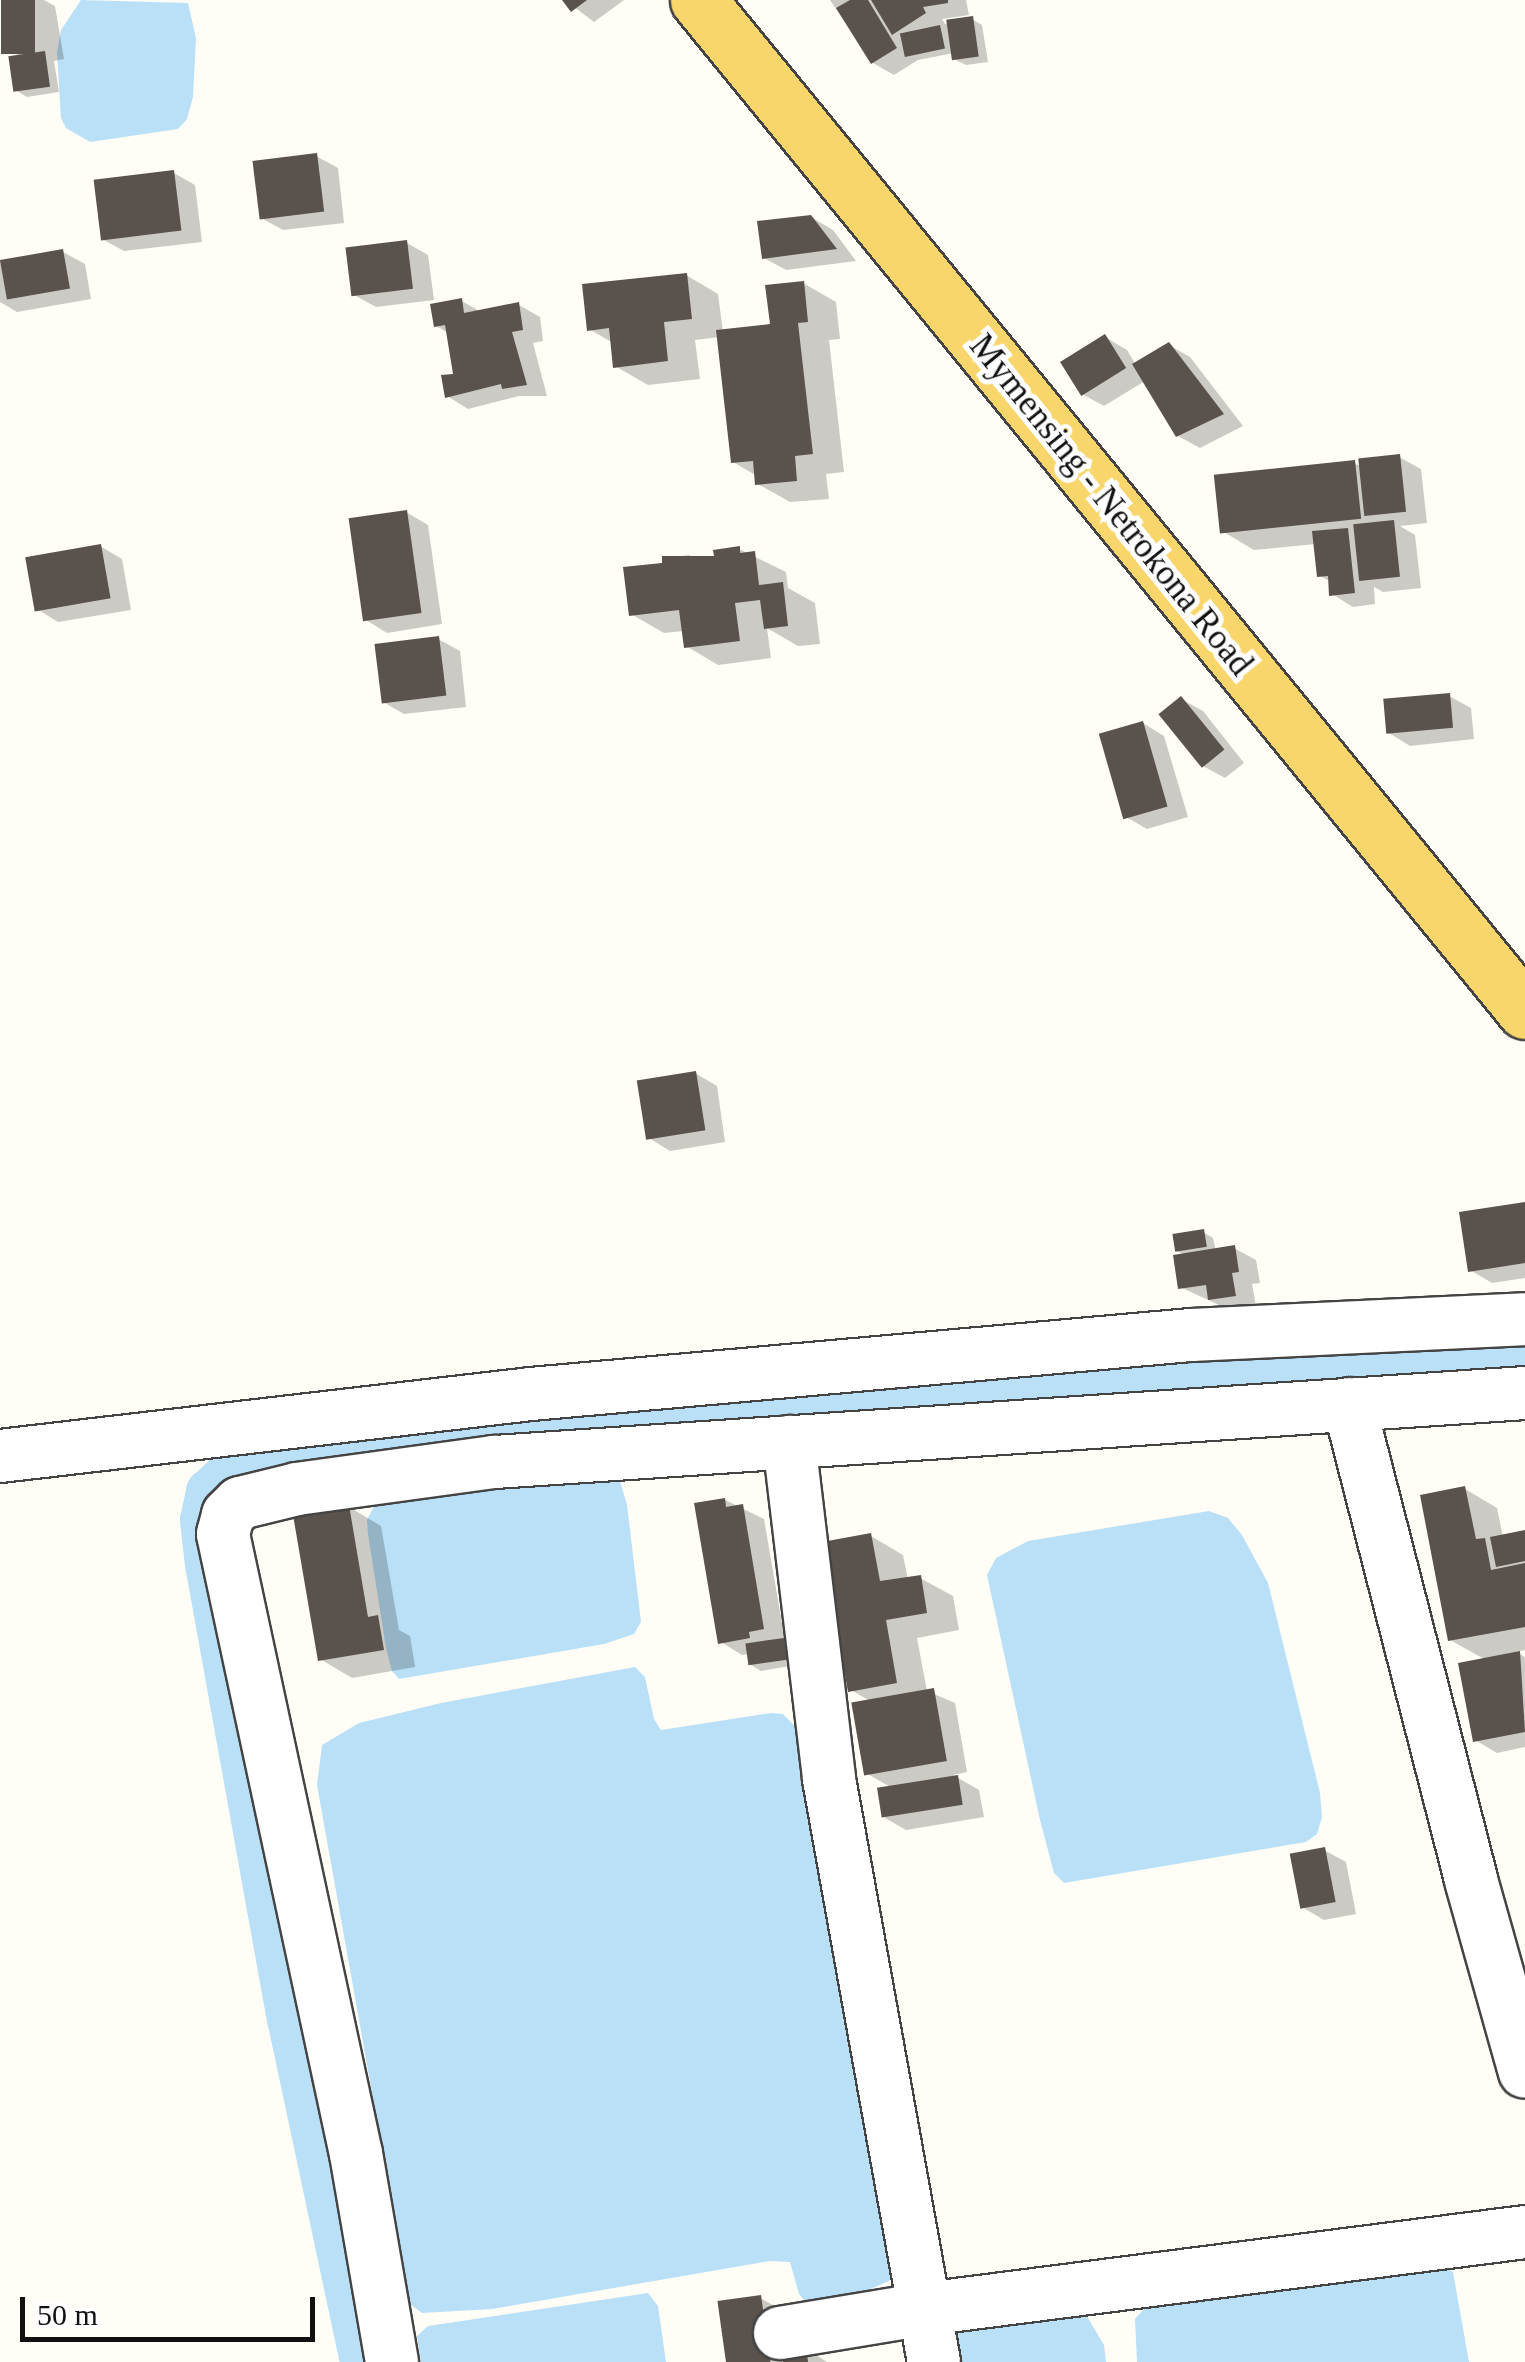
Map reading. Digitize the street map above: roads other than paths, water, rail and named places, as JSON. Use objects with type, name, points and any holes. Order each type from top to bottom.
[{"type":"main road","name":"Mymensing - Netrokona Road","points":[[698,0],[1525,1011]]},
{"type":"street","points":[[0,1456],[648,1383],[1191,1335],[1525,1319]]},
{"type":"street","points":[[392,2362],[356,2154],[223,1534],[228,1516],[240,1503],[297,1489],[495,1462],[1525,1393]]},
{"type":"street","points":[[1349,1404],[1470,1880],[1525,2072]]},
{"type":"street","points":[[789,1442],[829,1779],[934,2362]]},
{"type":"street","points":[[780,2334],[925,2309],[1525,2232]]},
{"type":"water","points":[[81,0],[188,3],[196,38],[193,97],[187,119],[178,129],[90,142],[66,128],[61,118],[57,53],[61,30]]},
{"type":"water","points":[[599,1470],[620,1481],[627,1505],[641,1622],[634,1634],[604,1644],[399,1679],[392,1671],[386,1648],[368,1534],[367,1520],[374,1506],[384,1499]]},
{"type":"water","points":[[1209,1511],[1228,1518],[1242,1535],[1268,1583],[1320,1793],[1322,1817],[1317,1834],[1306,1842],[1064,1883],[1054,1873],[1040,1820],[987,1575],[996,1558],[1028,1541]]},
{"type":"water","points":[[635,1667],[645,1677],[654,1719],[661,1730],[771,1713],[783,1714],[802,1734],[897,2268],[889,2281],[868,2290],[815,2301],[804,2300],[799,2294],[790,2262],[770,2261],[492,2309],[422,2313],[410,2304],[317,1785],[322,1745],[359,1723],[441,1703]]},
{"type":"water","points":[[1439,2264],[1453,2272],[1469,2362],[1137,2362],[1135,2319],[1146,2307]]},
{"type":"water","points":[[648,2293],[658,2306],[666,2362],[421,2362],[417,2336],[428,2326]]},
{"type":"water","points":[[1076,2311],[1088,2318],[1104,2345],[1106,2362],[946,2362],[944,2332]]},
{"type":"waterway","points":[[361,2362],[288,2020],[206,1565],[201,1520],[207,1491],[229,1471],[272,1458],[776,1403],[1525,1345]]}]
